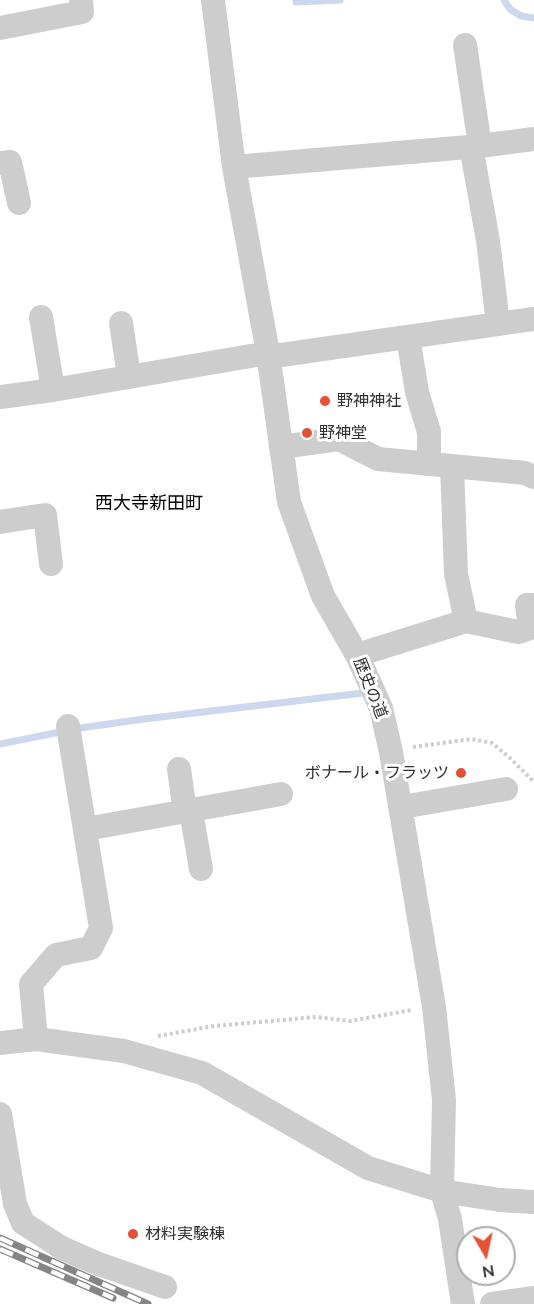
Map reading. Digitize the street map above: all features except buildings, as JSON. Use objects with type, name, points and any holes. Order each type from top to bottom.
[{"type":"street","points":[[0,28],[82,12],[81,0]]},
{"type":"street","name":"歴史の道","points":[[213,0],[234,167],[268,353],[289,502],[323,596],[357,655],[381,708],[402,807],[434,1007],[444,1100],[442,1191],[450,1219],[462,1304]]},
{"type":"street","points":[[465,45],[475,146],[498,323]]},
{"type":"street","points":[[234,167],[534,139]]},
{"type":"street","points":[[0,164],[10,162],[19,203]]},
{"type":"street","points":[[41,317],[53,390]]},
{"type":"street","points":[[0,397],[268,353],[281,354],[534,319]]},
{"type":"street","points":[[121,323],[129,376]]},
{"type":"street","points":[[408,337],[417,392],[441,465],[456,574],[466,621]]},
{"type":"street","points":[[281,447],[339,439],[378,459],[525,472],[534,477]]},
{"type":"street","points":[[0,522],[45,515],[51,564]]},
{"type":"street","points":[[357,655],[466,621],[518,632],[530,628],[527,606],[534,605]]},
{"type":"street","points":[[36,1039],[31,984],[56,955],[91,948],[101,928],[69,733]]},
{"type":"street","points":[[179,769],[201,869]]},
{"type":"street","points":[[402,807],[506,789]]},
{"type":"street","points":[[86,829],[281,794]]},
{"type":"street","points":[[0,1044],[36,1039],[124,1051],[202,1073],[368,1167],[442,1191],[500,1200],[534,1202]]},
{"type":"street","points":[[0,1114],[15,1204],[23,1222],[52,1242],[96,1263],[165,1287]]},
{"type":"street","points":[[492,1304],[534,1298]]},
{"type":"path","points":[[391,752],[472,739],[492,743],[534,782]]},
{"type":"path","points":[[148,1038],[214,1026],[304,1018],[350,1021],[434,1007]]},
{"type":"waterway","points":[[296,0],[296,2],[340,0]]},
{"type":"waterway","points":[[504,0],[510,9],[521,16],[534,18]]},
{"type":"waterway","points":[[0,744],[80,728],[144,719],[363,693]]},
{"type":"railway","points":[[0,1238],[148,1304]]},
{"type":"railway","points":[[0,1249],[113,1298]]},
{"type":"place","name":"野神神社","points":[[325,401]]},
{"type":"place","name":"野神堂","points":[[307,433]]},
{"type":"place","name":"ボナール・フラッツ","points":[[461,773]]},
{"type":"place","name":"材料実験棟","points":[[133,1234]]},
{"type":"district","name":"西大寺新田町","points":[[149,504]]}]
